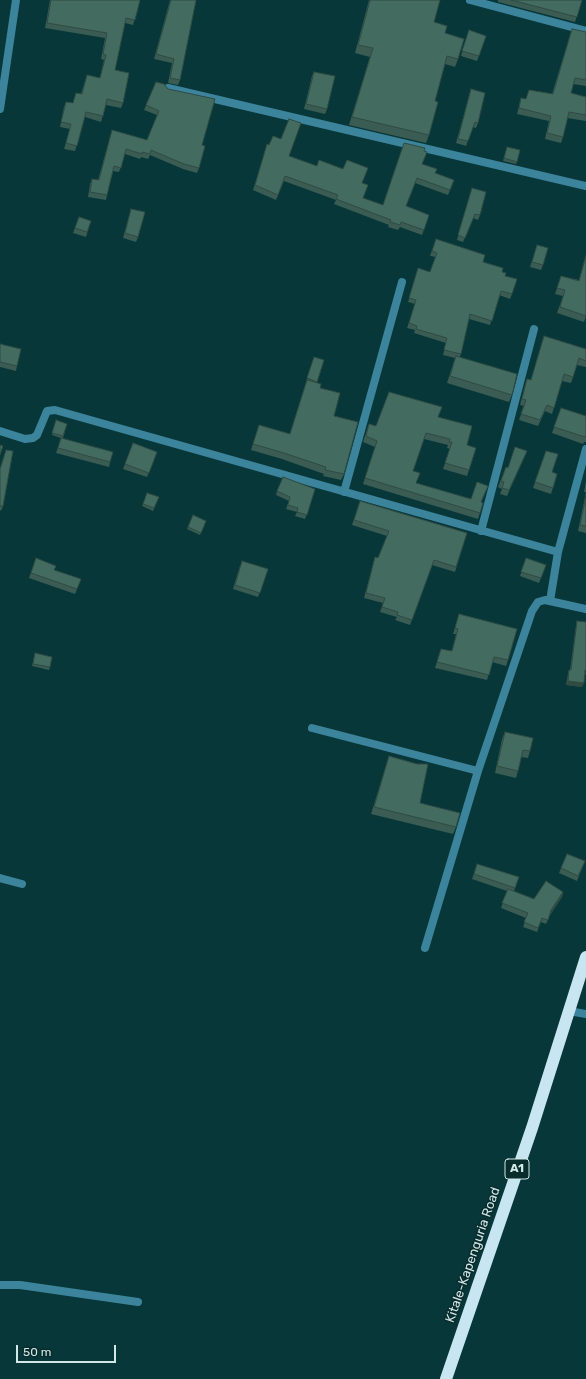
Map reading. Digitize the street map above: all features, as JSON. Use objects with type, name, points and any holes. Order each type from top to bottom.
[{"type":"highway","name":"Kitale-Kapenguria Road","points":[[446,1379],[532,1128],[586,957]]},
{"type":"street","points":[[0,109],[16,0]]},
{"type":"street","points":[[470,0],[586,31]]},
{"type":"street","points":[[168,88],[586,186]]},
{"type":"street","points":[[344,492],[402,282]]},
{"type":"street","points":[[481,531],[534,329]]},
{"type":"street","points":[[0,431],[25,439],[32,438],[37,435],[47,411],[55,410],[558,552]]},
{"type":"street","points":[[550,601],[558,552],[586,449]]},
{"type":"street","points":[[425,948],[478,771],[532,610],[538,602],[550,601],[586,609]]},
{"type":"street","points":[[312,728],[478,771]]},
{"type":"street","points":[[0,878],[22,884]]},
{"type":"street","points":[[569,1011],[586,1014]]},
{"type":"street","points":[[0,1284],[20,1285],[138,1302]]},
{"type":"building","points":[[51,0],[140,0],[135,20],[126,18],[115,70],[129,73],[123,103],[107,99],[103,116],[86,112],[77,146],[66,143],[71,124],[61,122],[66,102],[73,103],[76,93],[82,94],[87,75],[100,78],[106,55],[103,54],[107,33],[47,23]]},
{"type":"building","points":[[171,0],[196,0],[180,80],[170,78],[174,59],[156,54]]},
{"type":"building","points":[[370,0],[440,0],[434,22],[447,26],[445,33],[464,39],[458,59],[447,56],[435,101],[438,102],[429,135],[352,117],[373,48],[358,45]]},
{"type":"building","points":[[511,0],[582,0],[577,17]]},
{"type":"building","points":[[572,29],[586,32],[586,80],[575,78],[571,93],[586,97],[586,115],[569,112],[563,137],[547,133],[551,116],[519,108],[521,98],[526,99],[529,90],[553,94]]},
{"type":"building","points":[[469,30],[486,36],[479,56],[462,51]]},
{"type":"building","points":[[314,72],[335,76],[327,109],[306,104]]},
{"type":"building","points":[[156,82],[164,84],[168,89],[215,99],[202,145],[205,146],[199,168],[184,164],[151,150],[150,154],[142,152],[142,154],[126,149],[121,168],[114,166],[107,195],[90,192],[92,179],[99,180],[112,130],[147,140],[159,111],[146,105]]},
{"type":"building","points":[[471,89],[485,93],[478,123],[475,122],[468,141],[458,139]]},
{"type":"building","points":[[289,119],[301,123],[289,156],[317,166],[319,160],[343,169],[347,160],[368,168],[362,183],[368,185],[363,198],[383,205],[404,143],[425,148],[424,151],[427,152],[422,164],[437,169],[435,173],[454,180],[450,190],[417,178],[406,206],[429,215],[424,230],[401,222],[400,225],[390,222],[391,220],[336,199],[338,195],[285,176],[278,195],[255,185],[267,144],[269,145],[273,136],[281,139]]},
{"type":"building","points":[[507,147],[520,150],[517,162],[504,158]]},
{"type":"building","points":[[472,188],[486,192],[480,215],[475,214],[465,238],[458,235]]},
{"type":"building","points":[[131,209],[145,212],[138,237],[125,233]]},
{"type":"building","points":[[79,217],[91,221],[87,232],[75,228]]},
{"type":"building","points":[[436,239],[485,255],[483,262],[503,268],[502,272],[506,273],[505,276],[517,279],[512,294],[501,291],[492,321],[470,314],[461,354],[444,350],[447,338],[416,329],[417,326],[409,323],[416,300],[409,298],[418,268],[430,272],[437,253],[432,251]]},
{"type":"building","points":[[537,245],[548,248],[543,265],[532,262]]},
{"type":"building","points":[[586,256],[586,316],[560,307],[565,290],[557,288],[561,276],[579,281]]},
{"type":"building","points":[[544,336],[586,349],[586,361],[579,358],[573,377],[564,374],[554,408],[547,405],[540,420],[521,414],[526,400],[522,399],[527,379],[531,380]]},
{"type":"building","points":[[0,344],[21,349],[17,366],[0,362]]},
{"type":"building","points":[[456,356],[517,374],[512,395],[450,376]]},
{"type":"building","points":[[314,357],[324,360],[317,382],[307,378]]},
{"type":"building","points":[[307,380],[321,384],[320,388],[340,393],[334,416],[358,422],[344,474],[325,470],[326,467],[253,444],[259,425],[290,434]]},
{"type":"building","points":[[389,392],[442,407],[438,417],[472,426],[467,445],[476,448],[469,470],[445,463],[452,442],[449,442],[450,439],[426,433],[413,471],[420,473],[416,483],[471,499],[477,482],[488,486],[481,502],[483,503],[480,513],[365,478],[377,441],[366,436],[369,424],[376,426]]},
{"type":"building","points":[[561,408],[586,416],[585,437],[554,427]]},
{"type":"building","points":[[56,420],[67,424],[63,436],[52,433]]},
{"type":"building","points":[[61,438],[113,452],[110,462],[58,448]]},
{"type":"building","points":[[133,443],[157,452],[149,473],[125,464]]},
{"type":"building","points":[[0,445],[3,446],[0,455]]},
{"type":"building","points":[[515,447],[527,451],[509,490],[502,488],[504,482],[501,481],[506,467],[508,468]]},
{"type":"building","points":[[6,450],[13,451],[3,506],[0,506],[0,469]]},
{"type":"building","points":[[546,451],[558,454],[552,472],[557,474],[553,488],[535,482]]},
{"type":"building","points":[[283,477],[315,489],[307,515],[297,512],[298,508],[288,505],[290,497],[277,491]]},
{"type":"building","points":[[147,493],[159,497],[154,508],[143,504]]},
{"type":"building","points":[[586,496],[586,526],[580,525]]},
{"type":"building","points":[[360,501],[467,533],[456,567],[434,560],[412,620],[397,615],[398,612],[382,607],[385,598],[366,593],[375,557],[378,558],[389,531],[354,520]]},
{"type":"building","points":[[193,515],[206,521],[201,533],[188,527]]},
{"type":"building","points":[[36,558],[56,566],[54,570],[81,579],[77,589],[31,573]]},
{"type":"building","points":[[526,558],[546,565],[541,578],[521,572]]},
{"type":"building","points":[[242,561],[268,569],[260,593],[235,585]]},
{"type":"building","points":[[459,614],[517,629],[508,660],[494,657],[489,675],[437,662],[441,649],[452,651],[458,629],[455,628]]},
{"type":"building","points":[[577,621],[586,622],[586,670],[584,683],[568,681],[569,670],[571,670]]},
{"type":"building","points":[[35,653],[52,657],[50,667],[33,664]]},
{"type":"building","points":[[505,732],[533,738],[530,751],[523,750],[518,771],[497,766]]},
{"type":"building","points":[[389,756],[417,764],[428,764],[420,803],[460,813],[456,827],[374,807]]},
{"type":"building","points":[[567,854],[585,861],[578,876],[561,868]]},
{"type":"building","points":[[477,864],[519,877],[515,888],[474,874]]},
{"type":"building","points":[[546,881],[563,892],[551,910],[548,920],[542,918],[538,928],[524,922],[528,913],[502,903],[508,889],[534,899]]}]
